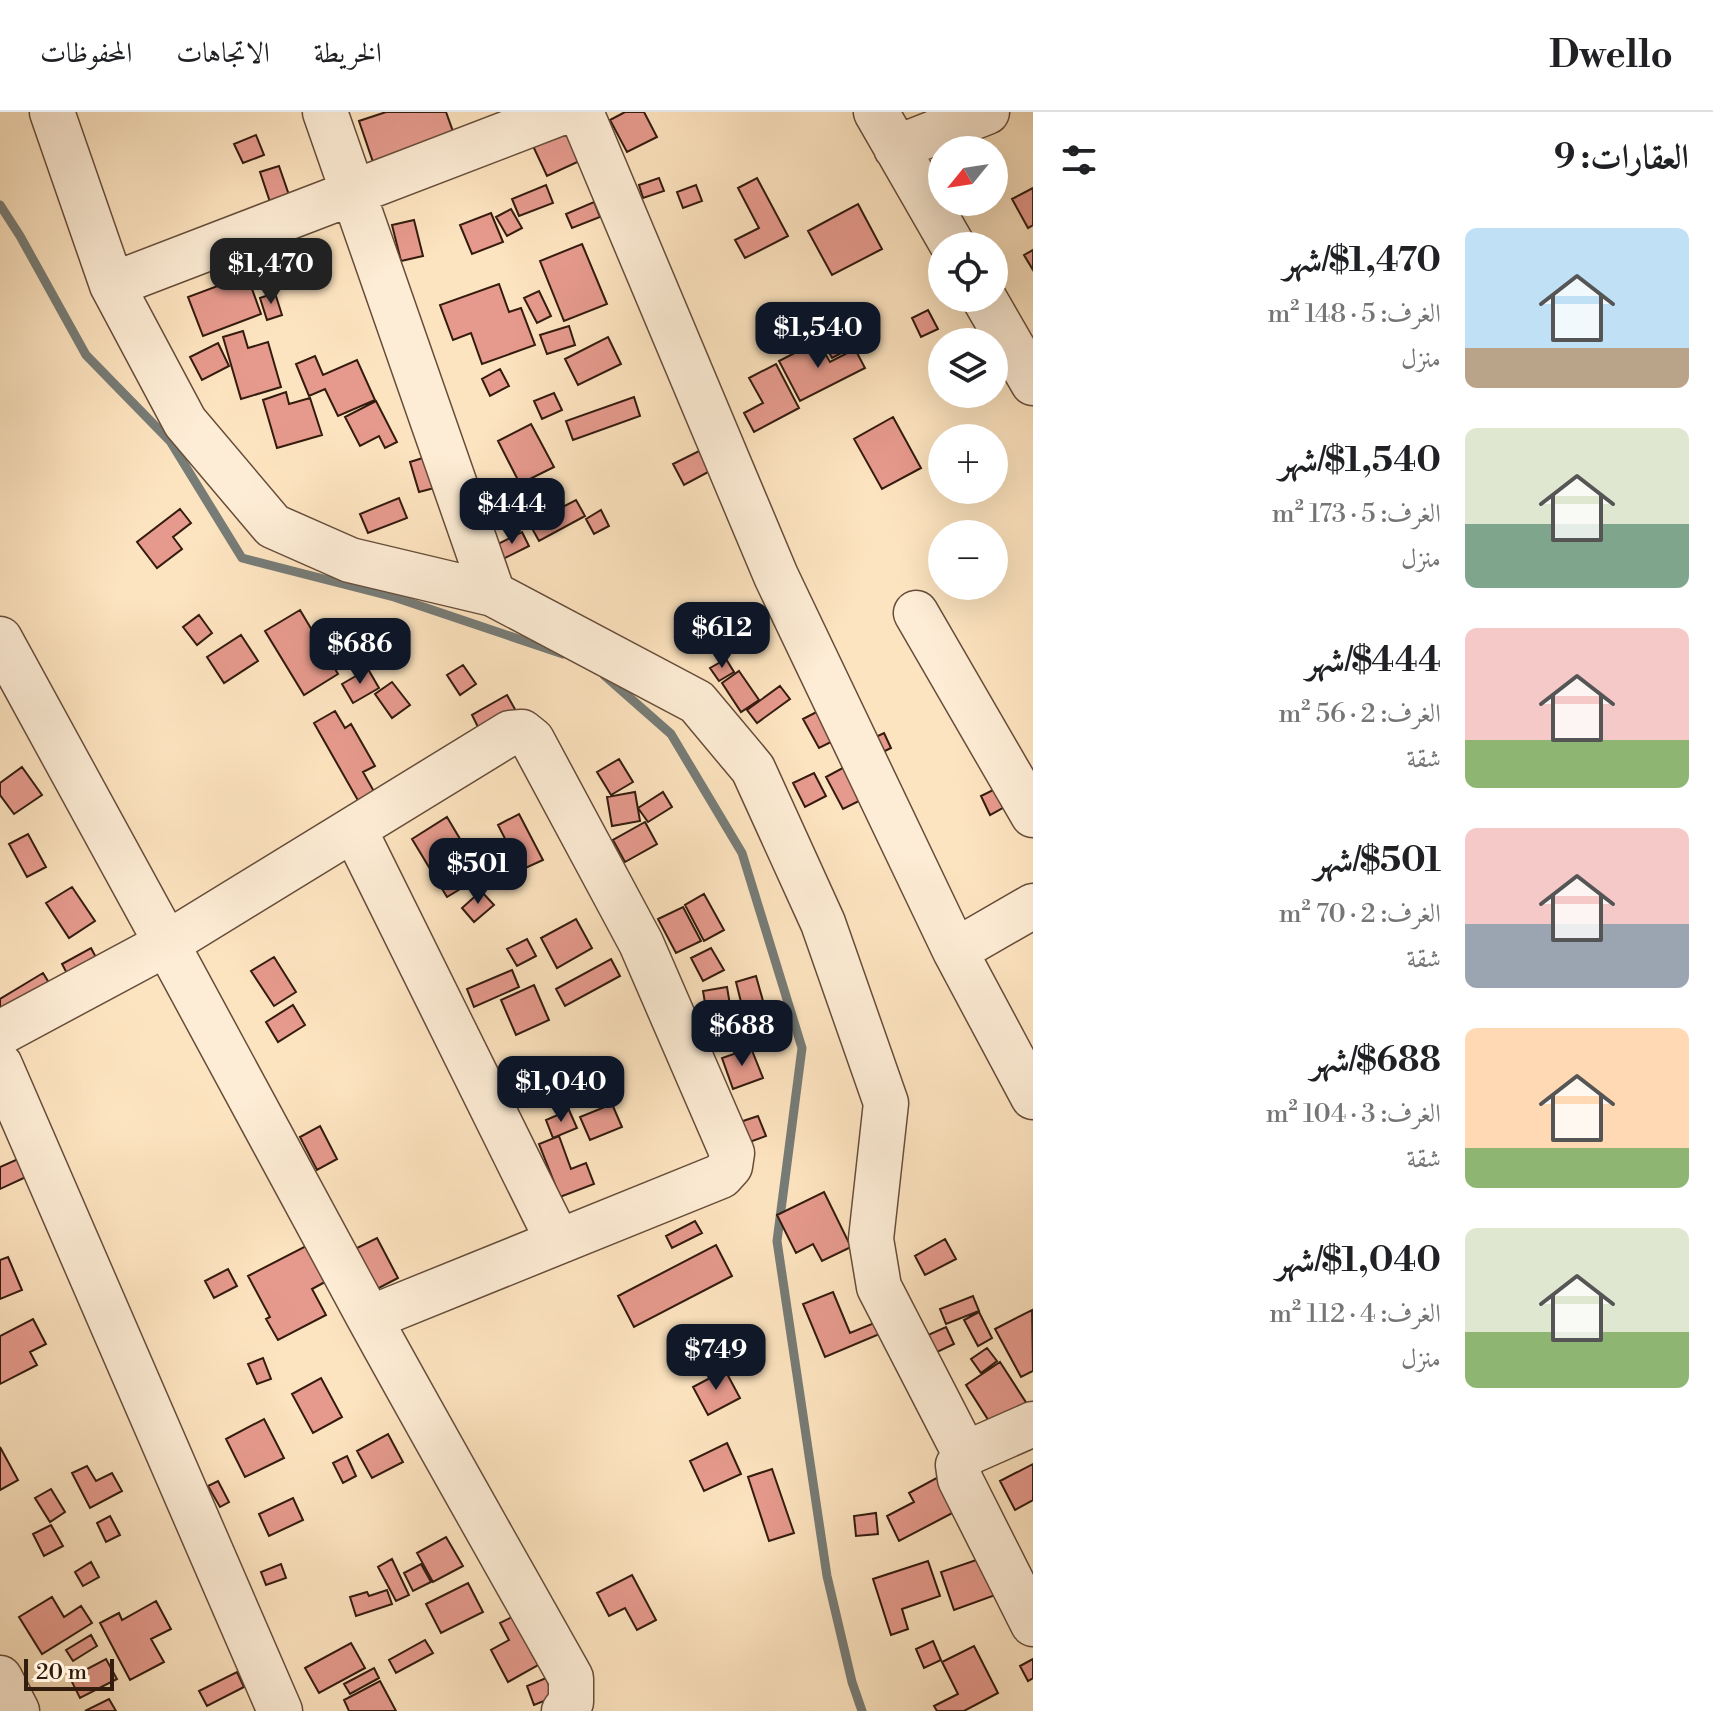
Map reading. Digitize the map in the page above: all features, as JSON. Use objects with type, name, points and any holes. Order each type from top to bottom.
[{"type":"street","points":[[52,112],[112,285],[185,422],[273,526],[350,560],[493,594],[697,702],[753,769],[823,923],[886,1103],[871,1239],[879,1287],[965,1454]]},
{"type":"street","points":[[325,112],[493,594]]},
{"type":"street","points":[[112,285],[563,112]]},
{"type":"street","points":[[581,112],[776,576],[955,951],[1033,1097]]},
{"type":"street","points":[[945,232],[886,130],[987,112]]},
{"type":"street","points":[[992,312],[1033,383]]},
{"type":"street","points":[[916,613],[1033,815]]},
{"type":"street","points":[[0,639],[370,1318],[571,1678],[571,1702],[564,1711]]},
{"type":"street","points":[[0,1033],[166,944],[510,733],[522,732],[532,740],[641,943],[732,1153],[730,1166],[721,1176],[370,1318]]},
{"type":"street","points":[[354,829],[558,1241]]},
{"type":"street","points":[[955,951],[1033,906]]},
{"type":"street","points":[[0,1065],[270,1708]]},
{"type":"street","points":[[1033,1424],[965,1454],[958,1465],[960,1479],[1033,1624]]},
{"type":"street","points":[[0,1678],[17,1711]]},
{"type":"building","points":[[386,112],[446,112],[455,137],[374,165],[359,121]]},
{"type":"building","points":[[625,112],[644,112],[657,137],[627,152],[610,120]]},
{"type":"building","points":[[570,129],[584,159],[547,176],[533,146]]},
{"type":"building","points":[[256,135],[264,155],[243,163],[234,144]]},
{"type":"building","points":[[279,166],[290,198],[271,205],[260,172]]},
{"type":"building","points":[[659,178],[664,191],[643,198],[639,185]]},
{"type":"building","points":[[757,178],[788,236],[745,258],[735,240],[759,228],[738,188]]},
{"type":"building","points":[[546,185],[553,203],[519,216],[512,199]]},
{"type":"building","points":[[696,185],[702,201],[683,208],[677,192]]},
{"type":"building","points":[[1033,188],[1033,225],[1028,228],[1012,199]]},
{"type":"building","points":[[594,202],[600,217],[572,228],[566,214]]},
{"type":"building","points":[[858,204],[882,249],[832,275],[808,231]]},
{"type":"building","points":[[511,209],[522,228],[507,236],[496,217]]},
{"type":"building","points":[[491,213],[503,242],[472,254],[460,225]]},
{"type":"building","points":[[414,220],[423,256],[401,261],[392,225]]},
{"type":"building","points":[[582,244],[607,304],[564,321],[540,261]]},
{"type":"building","points":[[1033,250],[1033,270],[1024,255]]},
{"type":"building","points":[[247,275],[261,314],[203,336],[188,297]]},
{"type":"building","points":[[499,284],[509,312],[521,308],[535,345],[482,364],[471,333],[453,340],[440,305]]},
{"type":"building","points":[[539,291],[551,316],[537,323],[524,298]]},
{"type":"building","points":[[275,293],[282,315],[267,320],[260,298]]},
{"type":"building","points":[[928,310],[937,328],[928,328],[928,334],[921,337],[912,318]]},
{"type":"building","points":[[569,326],[575,345],[547,354],[540,335]]},
{"type":"building","points":[[844,330],[853,347],[832,358],[823,341]]},
{"type":"building","points":[[243,331],[248,348],[268,342],[281,387],[241,399],[223,337]]},
{"type":"building","points":[[608,337],[621,364],[578,385],[565,359]]},
{"type":"building","points":[[818,341],[830,362],[855,349],[865,368],[800,401],[779,361]]},
{"type":"building","points":[[218,343],[229,366],[202,380],[190,357]]},
{"type":"building","points":[[315,356],[323,375],[357,360],[375,400],[338,416],[325,389],[309,396],[296,364]]},
{"type":"building","points":[[776,364],[799,408],[754,432],[744,413],[763,403],[749,378]]},
{"type":"building","points":[[500,369],[509,386],[490,396],[482,379]]},
{"type":"building","points":[[286,392],[289,404],[310,398],[322,435],[277,448],[263,400]]},
{"type":"building","points":[[554,393],[562,410],[542,419],[534,401]]},
{"type":"building","points":[[634,397],[640,416],[573,440],[566,421]]},
{"type":"building","points":[[376,401],[397,442],[385,448],[379,436],[360,446],[345,417]]},
{"type":"building","points":[[893,417],[921,468],[882,489],[854,439]]},
{"type":"building","points":[[531,424],[554,467],[520,484],[498,441]]},
{"type":"building","points":[[699,451],[710,471],[684,485],[673,464]]},
{"type":"building","points":[[429,456],[438,487],[419,492],[410,462]]},
{"type":"building","points":[[535,484],[541,500],[511,511],[505,495]]},
{"type":"building","points":[[399,498],[407,518],[368,533],[360,514]]},
{"type":"building","points":[[576,500],[585,516],[539,541],[523,512],[542,501],[549,514]]},
{"type":"building","points":[[180,509],[191,523],[173,537],[182,549],[157,568],[137,542]]},
{"type":"building","points":[[601,510],[609,526],[594,534],[586,519]]},
{"type":"building","points":[[522,532],[529,546],[503,559],[496,545]]},
{"type":"building","points":[[300,610],[338,674],[304,695],[265,631]]},
{"type":"building","points":[[199,615],[212,633],[197,645],[183,627]]},
{"type":"building","points":[[241,635],[258,661],[224,683],[207,657]]},
{"type":"building","points":[[726,659],[734,672],[719,681],[710,668]]},
{"type":"building","points":[[463,665],[476,684],[460,695],[447,675]]},
{"type":"building","points":[[368,669],[379,688],[353,703],[342,684]]},
{"type":"building","points":[[739,671],[759,700],[741,712],[722,683]]},
{"type":"building","points":[[392,682],[410,705],[392,718],[375,694]]},
{"type":"building","points":[[780,686],[790,699],[757,723],[747,710]]},
{"type":"building","points":[[507,695],[516,711],[480,731],[472,715]]},
{"type":"building","points":[[826,707],[841,737],[819,748],[803,719]]},
{"type":"building","points":[[335,711],[345,728],[351,724],[375,766],[363,772],[376,795],[360,804],[314,723]]},
{"type":"building","points":[[884,733],[891,748],[873,757],[865,742]]},
{"type":"building","points":[[619,759],[633,782],[611,795],[597,772]]},
{"type":"building","points":[[850,764],[867,797],[843,809],[826,777]]},
{"type":"building","points":[[22,767],[42,795],[14,814],[0,795],[0,783]]},
{"type":"building","points":[[814,773],[826,796],[805,807],[793,783]]},
{"type":"building","points":[[999,787],[1008,805],[990,815],[981,796]]},
{"type":"building","points":[[635,792],[640,821],[612,826],[607,797]]},
{"type":"building","points":[[663,792],[672,807],[648,822],[638,808]]},
{"type":"building","points":[[519,814],[543,860],[521,870],[498,825]]},
{"type":"building","points":[[447,817],[482,876],[447,897],[412,839]]},
{"type":"building","points":[[645,822],[657,844],[625,862],[613,840]]},
{"type":"building","points":[[28,834],[46,867],[27,877],[9,844]]},
{"type":"building","points":[[72,887],[95,921],[69,938],[46,903]]},
{"type":"building","points":[[481,891],[494,905],[474,922],[462,908]]},
{"type":"building","points":[[704,894],[724,930],[704,941],[685,905]]},
{"type":"building","points":[[683,907],[701,941],[676,953],[658,919]]},
{"type":"building","points":[[576,919],[592,948],[557,968],[541,938]]},
{"type":"building","points":[[527,939],[536,956],[517,966],[507,949]]},
{"type":"building","points":[[91,948],[100,965],[71,981],[62,964]]},
{"type":"building","points":[[711,948],[724,970],[703,981],[691,958]]},
{"type":"building","points":[[274,957],[296,992],[274,1006],[251,971]]},
{"type":"building","points":[[611,959],[620,976],[565,1006],[556,989]]},
{"type":"building","points":[[512,970],[519,987],[474,1007],[467,989]]},
{"type":"building","points":[[43,973],[54,991],[0,1023],[0,999]]},
{"type":"building","points":[[756,976],[763,1001],[742,1006],[736,982]]},
{"type":"building","points":[[534,985],[549,1020],[516,1035],[501,1000]]},
{"type":"building","points":[[727,987],[730,1005],[706,1009],[703,991]]},
{"type":"building","points":[[293,1005],[305,1025],[278,1042],[266,1022]]},
{"type":"building","points":[[751,1048],[763,1078],[733,1089],[722,1058]]},
{"type":"building","points":[[612,1104],[622,1127],[590,1140],[580,1117]]},
{"type":"building","points":[[569,1110],[577,1128],[553,1138],[546,1120]]},
{"type":"building","points":[[758,1116],[766,1136],[747,1143],[740,1122]]},
{"type":"building","points":[[320,1126],[337,1159],[317,1170],[300,1137]]},
{"type":"building","points":[[559,1136],[571,1169],[586,1163],[594,1184],[560,1197],[539,1144]]},
{"type":"building","points":[[18,1159],[26,1177],[0,1189],[0,1167]]},
{"type":"building","points":[[824,1192],[851,1247],[822,1261],[813,1244],[796,1253],[777,1215]]},
{"type":"building","points":[[695,1221],[702,1233],[672,1248],[666,1236]]},
{"type":"building","points":[[377,1238],[398,1278],[375,1290],[353,1250]]},
{"type":"building","points":[[945,1239],[956,1259],[925,1275],[915,1256]]},
{"type":"building","points":[[716,1245],[732,1276],[634,1327],[618,1296]]},
{"type":"building","points":[[306,1246],[325,1282],[312,1289],[326,1315],[278,1340],[266,1319],[270,1317],[248,1276]]},
{"type":"building","points":[[8,1257],[22,1290],[0,1299],[0,1260]]},
{"type":"building","points":[[228,1269],[237,1286],[214,1298],[205,1281]]},
{"type":"building","points":[[833,1292],[850,1333],[884,1319],[889,1330],[825,1357],[803,1304]]},
{"type":"building","points":[[973,1296],[979,1311],[946,1324],[940,1309]]},
{"type":"building","points":[[1032,1310],[1033,1371],[1021,1377],[995,1329]]},
{"type":"building","points":[[979,1312],[992,1338],[978,1346],[964,1320]]},
{"type":"building","points":[[33,1319],[46,1344],[30,1352],[37,1365],[0,1384],[0,1336]]},
{"type":"building","points":[[946,1327],[954,1344],[935,1353],[928,1335]]},
{"type":"building","points":[[987,1348],[997,1361],[981,1373],[971,1359]]},
{"type":"building","points":[[263,1358],[271,1379],[257,1384],[248,1364]]},
{"type":"building","points":[[1000,1362],[1029,1407],[994,1429],[966,1385]]},
{"type":"building","points":[[725,1370],[740,1398],[708,1415],[693,1387]]},
{"type":"building","points":[[321,1378],[342,1417],[313,1433],[292,1394]]},
{"type":"building","points":[[264,1419],[284,1458],[245,1477],[226,1439]]},
{"type":"building","points":[[388,1434],[403,1462],[372,1478],[357,1451]]},
{"type":"building","points":[[727,1443],[741,1474],[704,1491],[690,1461]]},
{"type":"building","points":[[0,1447],[18,1480],[0,1490]]},
{"type":"building","points":[[347,1456],[356,1476],[343,1483],[333,1463]]},
{"type":"building","points":[[1033,1464],[1033,1500],[1015,1510],[1000,1481]]},
{"type":"building","points":[[87,1466],[96,1481],[112,1473],[122,1491],[90,1508],[72,1473]]},
{"type":"building","points":[[772,1469],[794,1533],[769,1541],[748,1477]]},
{"type":"building","points":[[942,1475],[960,1509],[899,1541],[887,1516],[914,1502],[909,1493]]},
{"type":"building","points":[[218,1481],[229,1502],[220,1507],[208,1486]]},
{"type":"building","points":[[51,1489],[65,1512],[50,1522],[35,1498]]},
{"type":"building","points":[[293,1498],[303,1520],[269,1536],[259,1514]]},
{"type":"building","points":[[876,1513],[878,1534],[856,1536],[854,1516]]},
{"type":"building","points":[[110,1516],[120,1535],[106,1542],[97,1523]]},
{"type":"building","points":[[51,1525],[63,1546],[44,1556],[33,1534]]},
{"type":"building","points":[[446,1537],[463,1566],[433,1582],[417,1553]]},
{"type":"building","points":[[988,1556],[1001,1593],[954,1610],[941,1572]]},
{"type":"building","points":[[392,1559],[409,1595],[396,1601],[378,1567]]},
{"type":"building","points":[[928,1561],[940,1596],[902,1609],[908,1629],[891,1635],[873,1579]]},
{"type":"building","points":[[91,1562],[99,1577],[83,1586],[75,1572]]},
{"type":"building","points":[[281,1564],[286,1578],[266,1585],[261,1572]]},
{"type":"building","points":[[421,1564],[431,1582],[413,1591],[404,1573]]},
{"type":"building","points":[[632,1575],[656,1620],[637,1630],[625,1608],[609,1616],[597,1593]]},
{"type":"building","points":[[468,1583],[483,1612],[441,1633],[426,1604]]},
{"type":"building","points":[[387,1590],[392,1604],[356,1616],[350,1597],[367,1592],[369,1596]]},
{"type":"building","points":[[52,1597],[64,1617],[81,1606],[92,1623],[42,1654],[19,1617]]},
{"type":"building","points":[[156,1601],[171,1629],[151,1639],[164,1662],[130,1680],[100,1623],[119,1613],[122,1620]]},
{"type":"building","points":[[512,1617],[538,1665],[508,1682],[491,1650],[509,1640],[500,1623]]},
{"type":"building","points":[[91,1635],[97,1646],[73,1661],[66,1650]]},
{"type":"building","points":[[425,1640],[433,1653],[396,1673],[389,1660]]},
{"type":"building","points":[[933,1641],[941,1660],[924,1668],[916,1649]]},
{"type":"building","points":[[351,1643],[365,1668],[319,1693],[305,1668]]},
{"type":"building","points":[[974,1646],[998,1693],[964,1711],[937,1711],[934,1706],[958,1694],[942,1662]]},
{"type":"building","points":[[106,1659],[117,1679],[80,1698],[70,1678]]},
{"type":"building","points":[[1033,1659],[1033,1678],[1028,1681],[1020,1666]]},
{"type":"building","points":[[374,1668],[379,1678],[350,1694],[344,1684]]},
{"type":"building","points":[[237,1672],[244,1687],[207,1706],[199,1691]]},
{"type":"building","points":[[546,1678],[554,1697],[534,1705],[527,1686]]},
{"type":"building","points":[[380,1681],[396,1711],[349,1711],[344,1700]]},
{"type":"building","points":[[109,1699],[116,1711],[85,1711]]},
{"type":"waterway","points":[[0,205],[86,355],[170,441],[242,558],[394,597],[563,654]]},
{"type":"waterway","points":[[604,675],[671,734],[742,853],[802,1048],[777,1241],[827,1576],[852,1682],[862,1711]]}]
